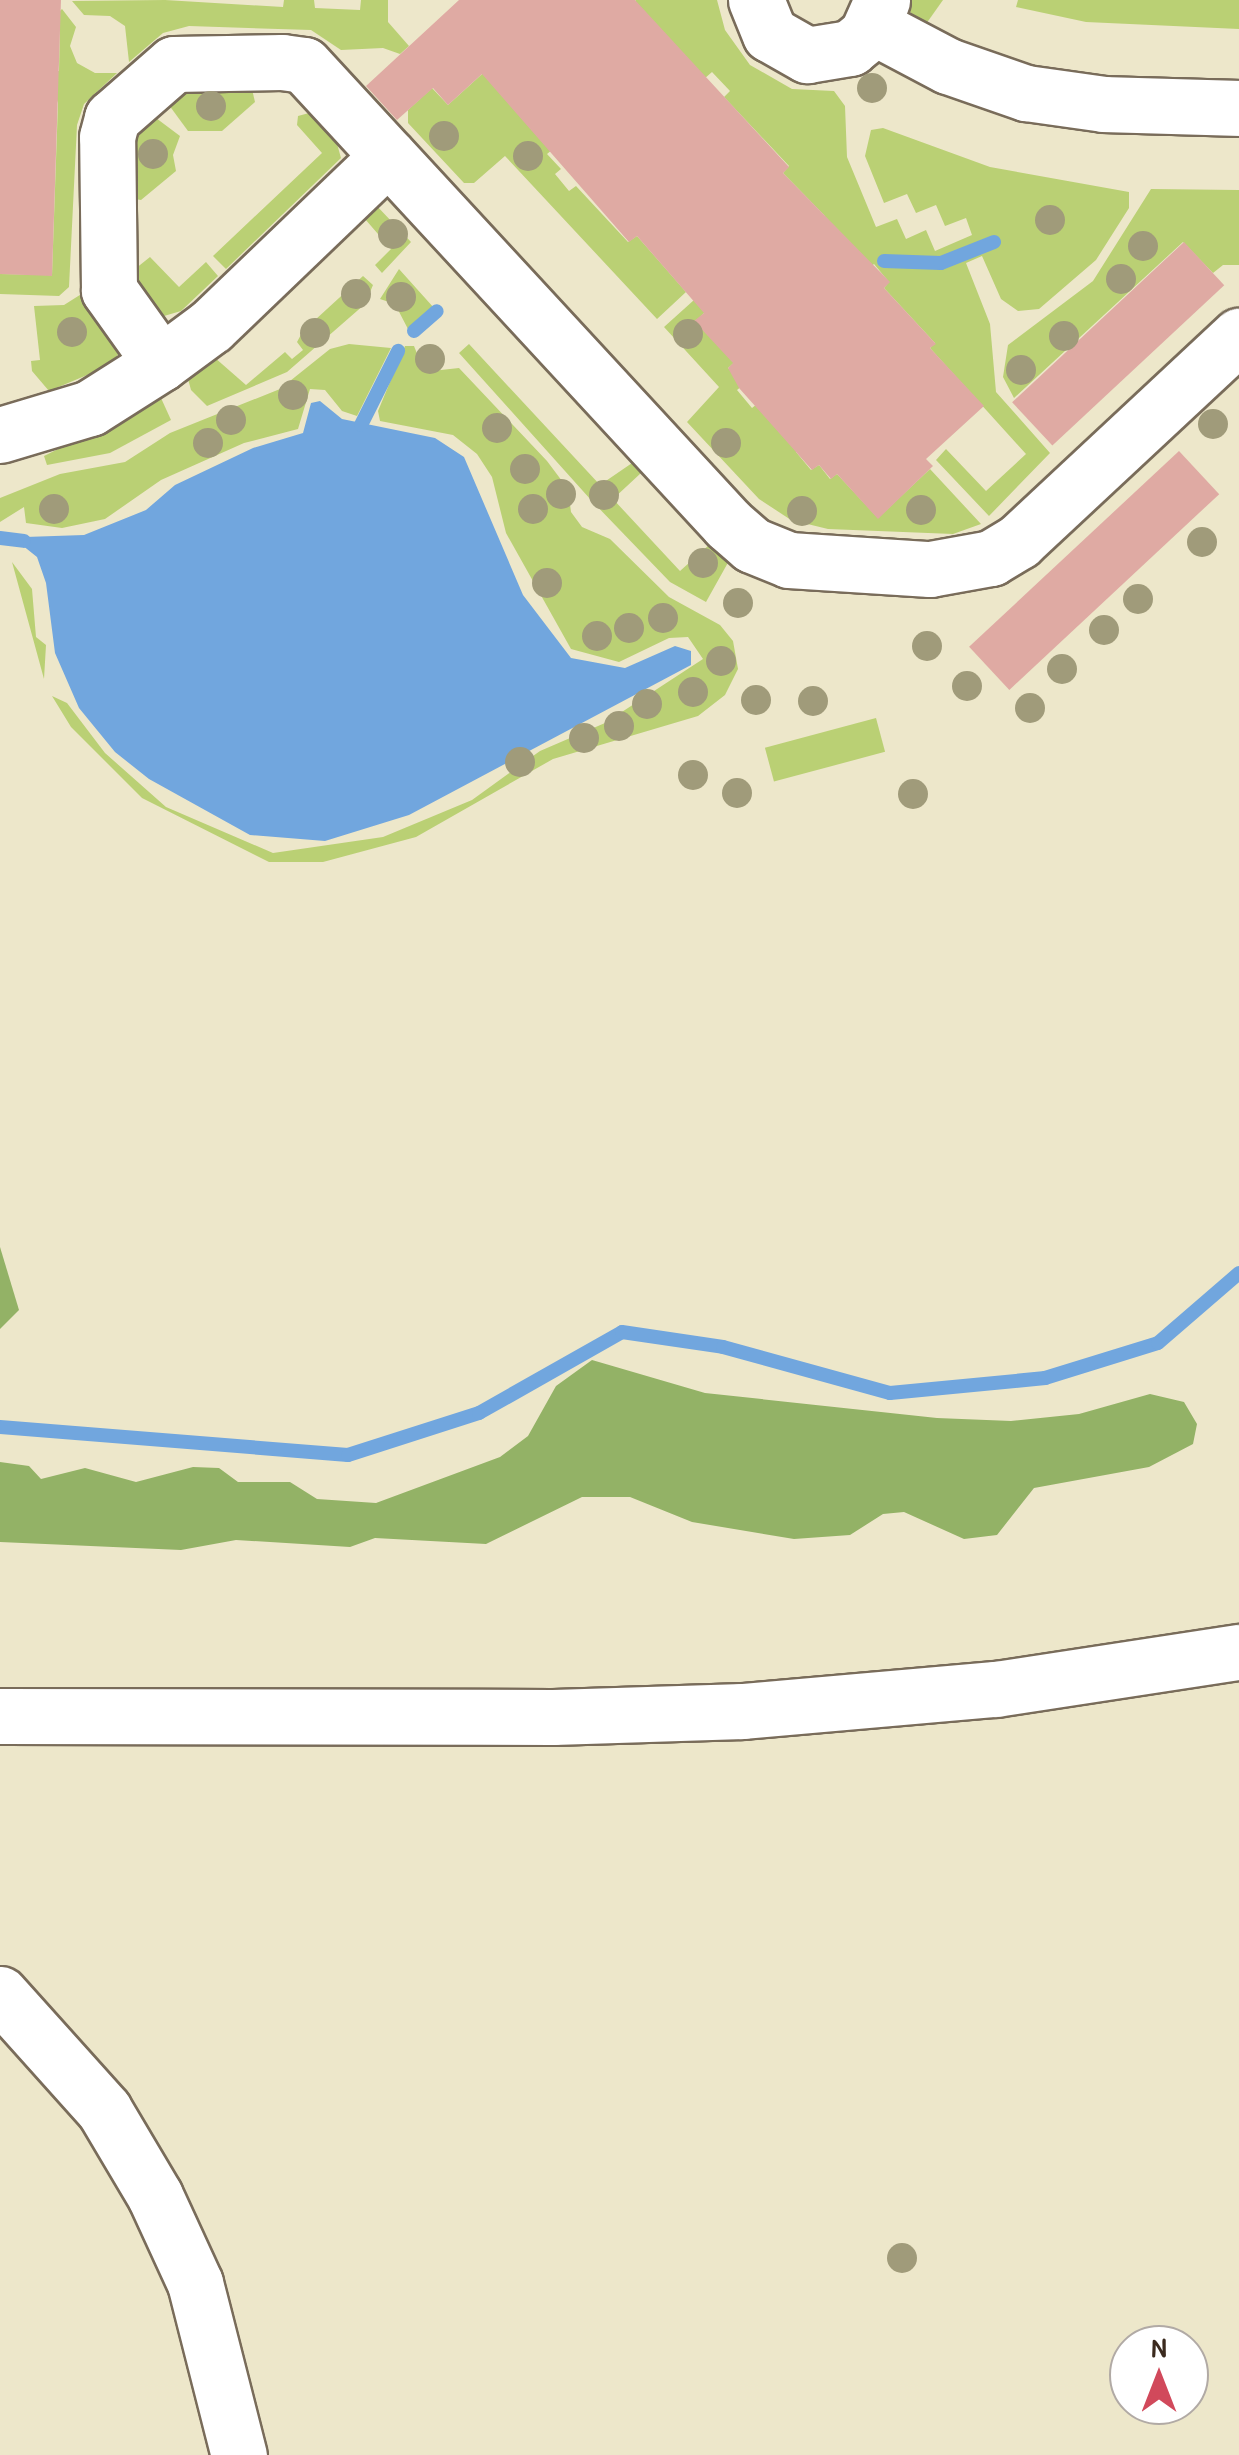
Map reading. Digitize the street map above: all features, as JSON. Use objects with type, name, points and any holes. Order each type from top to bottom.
[{"type":"main road","points":[[756,0],[770,34],[808,55],[850,48],[877,13],[948,66],[1026,93],[1104,104],[1239,108]]},
{"type":"main road","points":[[161,363],[109,290],[106,137],[112,118],[174,64],[282,62],[304,66],[728,524],[752,545],[790,560],[930,569],[991,558],[1019,541],[1239,336]]},
{"type":"main road","points":[[0,436],[90,408],[161,363],[210,326],[388,156]]},
{"type":"main road","points":[[0,1716],[553,1717],[743,1710],[996,1689],[1239,1652]]},
{"type":"main road","points":[[0,1994],[104,2110],[155,2196],[195,2283],[239,2455]]},
{"type":"green space","points":[[165,0],[283,7],[284,0],[314,0],[315,8],[360,10],[361,0],[388,0],[388,22],[409,46],[400,54],[383,48],[341,50],[311,30],[189,26],[163,33],[129,62],[125,26],[110,16],[84,15],[72,1]]},
{"type":"green space","points":[[636,0],[717,0],[725,30],[750,65],[792,89],[834,91],[845,106],[847,157],[876,227],[897,219],[906,239],[926,230],[935,251],[972,235],[966,218],[945,226],[936,205],[916,213],[907,194],[884,203],[865,156],[871,130],[883,128],[990,167],[1129,192],[1129,208],[1096,260],[1039,309],[1018,311],[1001,299],[982,256],[966,263],[990,324],[996,392],[1050,453],[989,516],[936,460],[946,449],[986,491],[1026,454],[930,348],[935,343],[884,288],[889,282],[874,264],[859,277],[824,215],[783,173],[789,166],[724,97],[730,91],[712,72],[704,79],[629,7]]},
{"type":"green space","points":[[904,0],[943,0],[926,24],[915,21]]},
{"type":"green space","points":[[1018,0],[1239,0],[1239,29],[1086,22],[1016,7]]},
{"type":"green space","points":[[62,9],[76,27],[70,46],[77,63],[95,73],[117,73],[84,104],[77,125],[69,287],[59,296],[0,294],[0,274],[52,275],[58,103],[48,71],[59,71],[60,27],[50,20]]},
{"type":"green space","points":[[492,65],[553,149],[547,154],[561,169],[555,174],[569,191],[576,186],[628,242],[637,236],[686,292],[657,319],[505,156],[474,183],[464,183],[408,123],[408,110],[432,88],[448,105]]},
{"type":"green space","points":[[185,85],[251,85],[255,102],[222,131],[188,131],[166,101]]},
{"type":"green space","points":[[309,113],[336,140],[341,158],[226,269],[213,256],[322,153],[297,125],[298,116]]},
{"type":"green space","points":[[152,115],[180,136],[173,155],[176,171],[141,200],[135,199],[130,140]]},
{"type":"green space","points":[[1151,189],[1239,190],[1239,265],[1223,265],[1213,273],[1183,242],[1014,398],[1003,377],[1008,345],[1093,281]]},
{"type":"green space","points":[[375,204],[411,242],[382,273],[375,265],[391,249],[365,219]]},
{"type":"green space","points":[[150,257],[179,287],[206,262],[218,276],[181,311],[164,316],[130,273]]},
{"type":"green space","points":[[399,269],[434,308],[409,331],[395,304],[380,299]]},
{"type":"green space","points":[[363,276],[373,285],[365,304],[287,372],[207,406],[191,390],[188,379],[214,357],[246,385],[285,352],[292,359],[303,350],[297,342],[303,331]]},
{"type":"green space","points":[[83,293],[119,353],[111,365],[49,391],[32,371],[31,361],[40,360],[34,306],[64,305]]},
{"type":"green space","points":[[694,300],[705,312],[695,322],[736,361],[728,368],[743,385],[737,390],[752,408],[762,400],[803,445],[796,452],[811,470],[819,465],[830,479],[837,474],[878,518],[930,469],[981,524],[953,534],[828,529],[791,520],[759,499],[687,422],[719,387],[664,327]]},
{"type":"green space","points":[[349,344],[391,348],[357,416],[342,411],[325,390],[310,389],[298,429],[244,443],[161,480],[105,519],[62,528],[26,523],[24,507],[0,522],[0,498],[60,474],[125,462],[170,433],[280,389],[330,349]]},
{"type":"green space","points":[[469,344],[600,485],[635,461],[641,473],[613,499],[680,571],[709,545],[730,559],[706,602],[670,582],[591,500],[459,353]]},
{"type":"green space","points":[[405,346],[414,346],[422,366],[432,371],[459,368],[547,461],[568,489],[571,512],[582,527],[610,539],[669,597],[720,625],[733,641],[738,669],[725,695],[698,716],[553,759],[416,837],[323,862],[269,862],[142,798],[71,727],[52,696],[67,703],[105,753],[166,807],[273,853],[383,837],[472,800],[540,751],[605,723],[703,659],[688,637],[669,638],[619,662],[571,649],[506,533],[492,477],[477,454],[453,435],[380,421],[378,411]]},
{"type":"green space","points":[[161,398],[171,420],[110,453],[47,465],[44,456]]},
{"type":"green space","points":[[12,562],[32,589],[36,637],[46,645],[44,679]]},
{"type":"green space","points":[[876,718],[885,752],[774,782],[765,748]]},
{"type":"green space","points":[[0,1247],[19,1310],[0,1329]]},
{"type":"green space","points":[[592,1360],[705,1393],[937,1418],[1011,1421],[1079,1414],[1150,1394],[1184,1402],[1197,1424],[1193,1444],[1149,1467],[1034,1488],[997,1535],[964,1539],[904,1512],[883,1514],[850,1535],[794,1539],[692,1522],[630,1497],[582,1497],[486,1544],[375,1538],[350,1547],[236,1540],[181,1550],[0,1542],[0,1462],[29,1466],[41,1479],[85,1468],[136,1482],[193,1467],[219,1468],[238,1482],[290,1482],[317,1499],[376,1503],[500,1457],[528,1436],[556,1386]]},
{"type":"water","points":[[320,401],[342,419],[435,438],[464,457],[523,595],[571,658],[625,668],[675,646],[691,651],[691,665],[409,815],[325,841],[250,835],[149,779],[115,752],[79,708],[55,653],[46,583],[37,557],[22,545],[25,537],[84,535],[146,510],[175,485],[253,448],[303,433],[311,403]]},
{"type":"building","points":[[0,0],[61,0],[52,276],[0,274]]},
{"type":"building","points":[[459,0],[635,0],[789,167],[783,173],[890,282],[884,288],[936,344],[930,348],[984,406],[926,459],[933,466],[878,519],[837,474],[831,479],[819,465],[812,470],[739,388],[728,368],[733,363],[694,321],[704,313],[637,236],[629,242],[482,74],[448,105],[433,88],[397,120],[366,86]]},
{"type":"building","points":[[1184,242],[1224,285],[1052,445],[1012,402]]},
{"type":"building","points":[[1179,451],[1219,494],[1009,690],[969,647]]},
{"type":"waterway","points":[[884,261],[941,263],[994,242]]},
{"type":"waterway","points":[[414,331],[437,311]]},
{"type":"waterway","points":[[361,425],[398,351]]},
{"type":"waterway","points":[[0,538],[24,541]]},
{"type":"waterway","points":[[0,1427],[348,1455],[479,1413],[622,1332],[723,1347],[890,1393],[1045,1378],[1158,1343],[1239,1273]]}]
